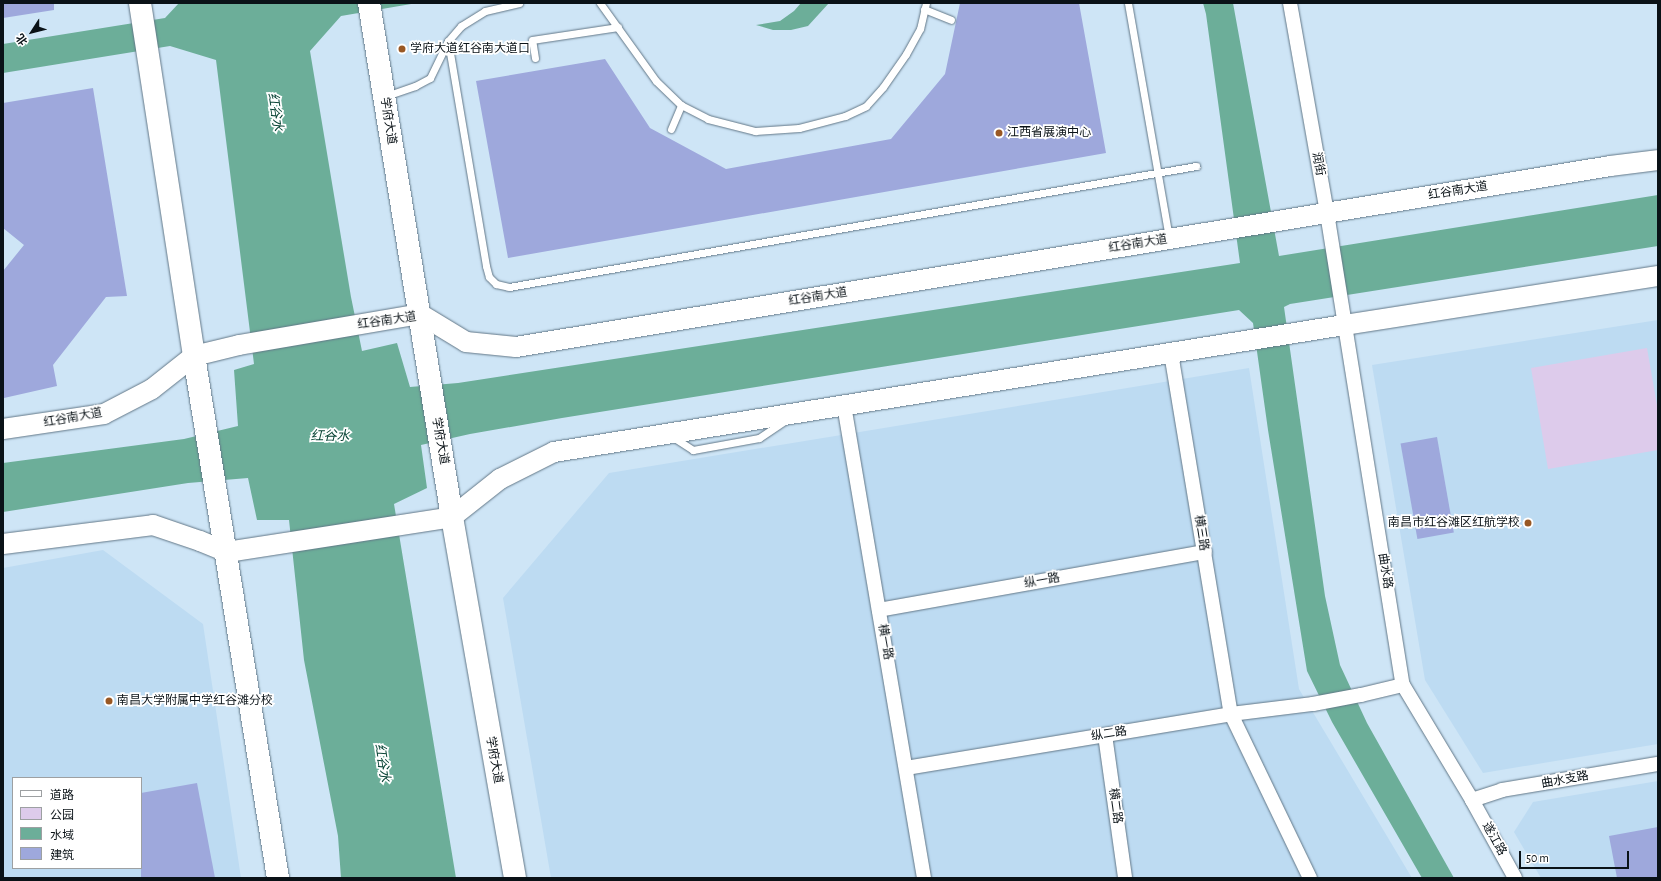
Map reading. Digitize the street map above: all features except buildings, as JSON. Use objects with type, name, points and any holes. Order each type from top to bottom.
[{"type":"main road","points":[[141,9],[194,356],[215,489],[227,552],[278,878]]},
{"type":"main road","name":"学府大道","points":[[370,9],[452,517],[515,878]]},
{"type":"main road","name":"红谷南大道","points":[[3,429],[104,414],[152,389],[194,356],[238,345],[420,314],[466,342],[516,347],[1169,238],[1276,222],[1610,166],[1658,160]]},
{"type":"main road","points":[[3,544],[152,525],[200,541],[227,552],[452,517],[500,479],[554,452],[1290,334],[1344,324],[1658,276]]},
{"type":"street","name":"润街","points":[[1290,3],[1327,213],[1344,324]]},
{"type":"street","name":"曲水路","points":[[1344,324],[1403,685],[1472,800]]},
{"type":"street","name":"横三路","points":[[1171,353],[1231,714],[1310,878]]},
{"type":"street","name":"横一路","points":[[844,405],[924,878]]},
{"type":"street","name":"纵一路","points":[[879,610],[1205,552]]},
{"type":"street","name":"纵二路","points":[[906,768],[1231,714],[1313,704],[1403,685]]},
{"type":"street","name":"横二路","points":[[1105,735],[1125,878]]},
{"type":"street","name":"曲水支路","points":[[1472,800],[1502,790],[1658,764]]},
{"type":"street","name":"遂江路","points":[[1472,800],[1515,878]]},
{"type":"lane","points":[[384,97],[415,86],[430,78],[448,41],[461,26],[486,11],[519,3]]},
{"type":"lane","points":[[600,3],[656,81],[682,105],[708,119],[755,131],[799,128],[845,116],[866,106],[883,87],[906,54],[920,29],[925,6],[951,20]]},
{"type":"lane","points":[[1128,3],[1169,238]]},
{"type":"lane","points":[[535,58],[532,40],[618,27]]},
{"type":"lane","points":[[448,41],[486,266],[489,277],[496,284],[509,287],[1196,166]]},
{"type":"lane","points":[[671,129],[682,105]]},
{"type":"shaded area","name":"南昌市红谷滩区红航学校","points":[[1658,320],[1658,744],[1483,773],[1425,680],[1372,365]]},
{"type":"shaded area","points":[[1249,368],[1299,689],[1412,878],[551,878],[503,598],[609,473]]},
{"type":"shaded area","name":"南昌大学附属中学红谷滩分校","points":[[103,550],[203,624],[241,878],[3,878],[3,568]]},
{"type":"shaded area","points":[[1658,781],[1658,878],[1541,878],[1514,832],[1533,802]]},
{"type":"green space","points":[[1647,348],[1658,411],[1658,450],[1548,469],[1531,368]]},
{"type":"water","name":"红谷水","points":[[179,3],[417,3],[341,16],[310,51],[351,297],[362,351],[397,343],[410,387],[458,383],[1240,263],[1206,14],[1203,3],[1233,3],[1279,256],[1658,195],[1658,246],[1290,304],[1284,307],[1325,596],[1340,665],[1367,723],[1454,878],[1422,878],[1332,722],[1307,671],[1268,430],[1253,323],[1239,310],[562,418],[470,434],[421,445],[427,488],[394,504],[456,878],[341,878],[338,836],[304,660],[289,520],[257,520],[248,478],[188,483],[3,512],[3,463],[184,439],[238,426],[234,370],[254,364],[216,60],[170,46],[3,73],[3,44],[165,18]]},
{"type":"water","points":[[801,3],[829,3],[808,26],[791,30],[773,30],[756,25],[780,21],[794,11]]},
{"type":"place","name":"学府大道红谷南大道口","points":[[402,49]]},
{"type":"place","name":"江西省展演中心","points":[[999,133]]},
{"type":"place","name":"南昌市红谷滩区红航学校","points":[[1528,523]]},
{"type":"place","name":"南昌大学附属中学红谷滩分校","points":[[109,701]]}]
